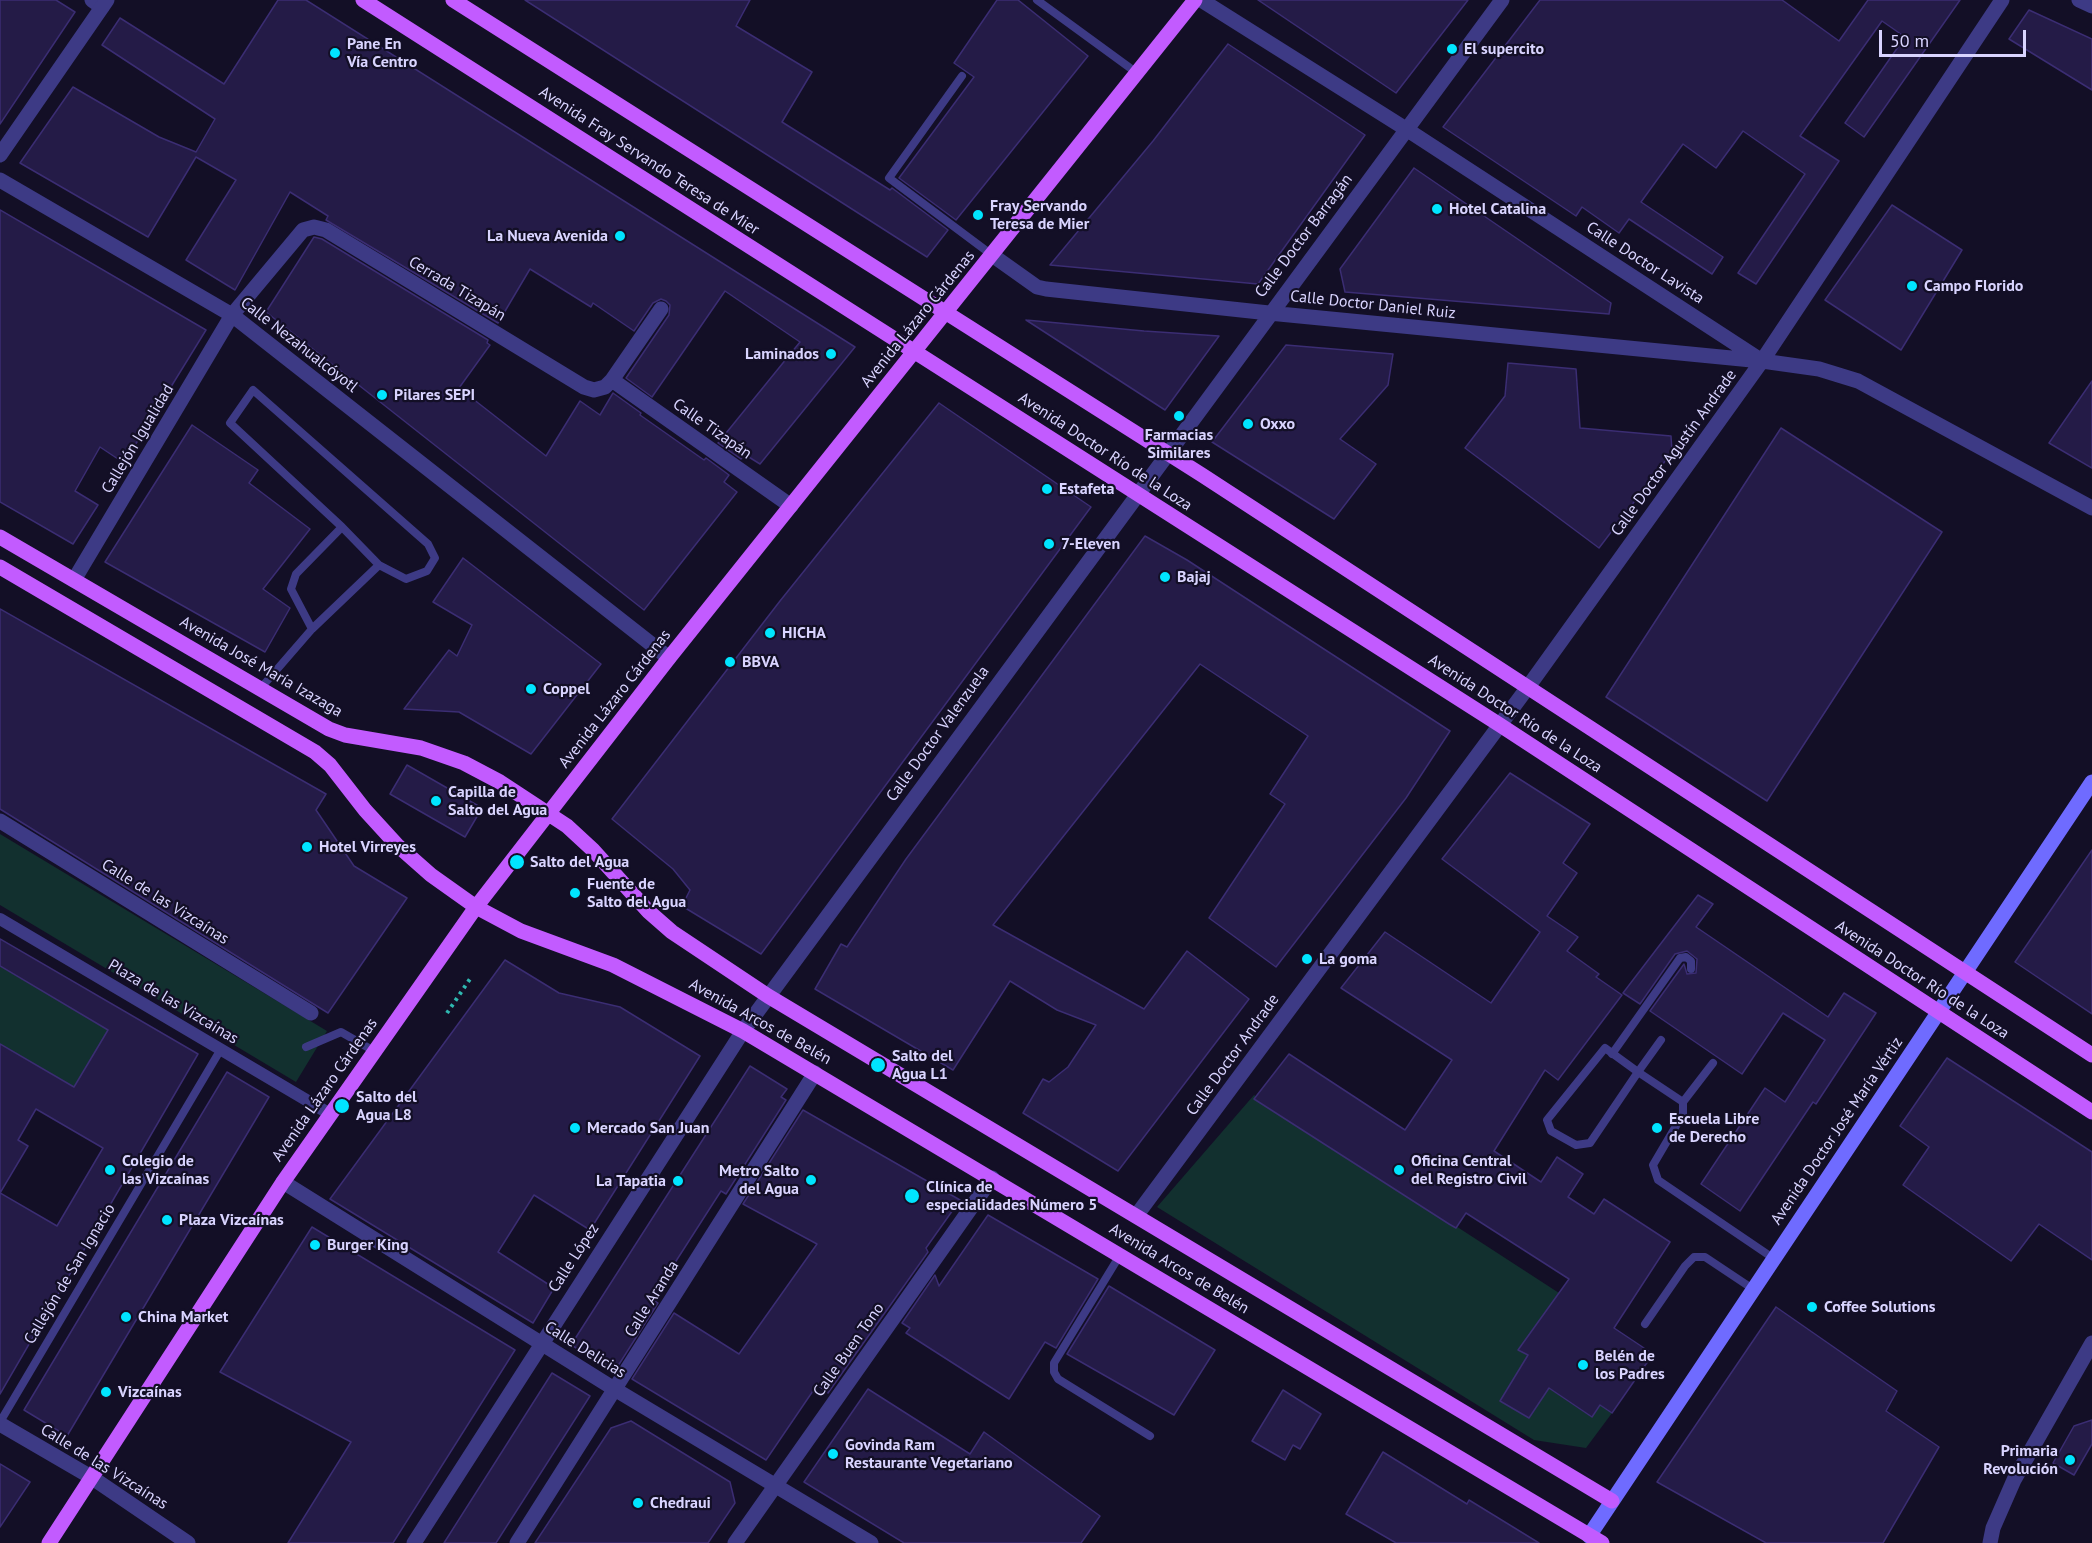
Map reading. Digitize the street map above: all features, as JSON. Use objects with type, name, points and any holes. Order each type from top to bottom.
[{"type":"main road","name":"Avenida Fray Servando Teresa de Mier","points":[[363,0],[915,352]]},
{"type":"main road","name":"Avenida Fray Servando Teresa de Mier","points":[[453,0],[946,312]]},
{"type":"main road","name":"Avenida Lázaro Cárdenas","points":[[49,1543],[283,1182],[476,907],[669,658],[1195,0]]},
{"type":"main road","name":"Avenida Doctor Río de la Loza","points":[[946,312],[1168,453],[2092,1055]]},
{"type":"main road","name":"Avenida Doctor Río de la Loza","points":[[915,352],[1500,725],[2092,1112]]},
{"type":"main road","name":"Avenida José María Izazaga","points":[[0,537],[329,729],[345,735],[421,748],[464,763],[549,813]]},
{"type":"main road","points":[[0,567],[315,752],[330,765],[365,810],[397,845],[432,875],[476,907]]},
{"type":"main road","name":"Avenida Doctor José María Vértiz","points":[[1592,1541],[1612,1501],[2092,782]]},
{"type":"main road","name":"Avenida Arcos de Belén","points":[[549,813],[593,850],[648,911],[672,932],[768,996],[1612,1501]]},
{"type":"main road","name":"Avenida Arcos de Belén","points":[[476,907],[531,935],[629,972],[743,1031],[992,1178],[1592,1541]]},
{"type":"street","name":"Calle Doctor Lavista","points":[[1201,0],[1406,129],[1762,361],[1819,369],[1858,381],[2092,508]]},
{"type":"street","name":"Calle Doctor Barragán","points":[[1137,494],[1502,0]]},
{"type":"street","name":"Calle Doctor Agustín Andrade","points":[[1358,916],[1528,687],[1762,361],[2002,0]]},
{"type":"street","points":[[2079,0],[2092,6]]},
{"type":"street","points":[[0,155],[100,2]]},
{"type":"street","name":"Calle Nezahualcóyotl","points":[[0,180],[232,315],[669,658]]},
{"type":"street","name":"Cerrada Tizapán","points":[[232,315],[294,238],[303,230],[314,227],[326,230],[584,387],[594,390],[605,387],[612,380]]},
{"type":"street","name":"Calle Doctor Daniel Ruiz","points":[[992,255],[1037,287],[1269,314],[1762,361]]},
{"type":"street","points":[[612,380],[661,309]]},
{"type":"street","name":"Callejón Igualidad","points":[[74,580],[232,315]]},
{"type":"street","name":"Calle Tizapán","points":[[612,380],[791,506]]},
{"type":"street","name":"Calle Doctor Valenzuela","points":[[768,996],[1137,494]]},
{"type":"street","name":"Calle de las Vizcaínas","points":[[0,821],[311,1013]]},
{"type":"street","name":"Calle Doctor Andrade","points":[[1136,1216],[1358,916]]},
{"type":"street","name":"Plaza de las Vizcaínas","points":[[0,919],[330,1114]]},
{"type":"street","name":"Calle López","points":[[414,1543],[540,1343],[768,996]]},
{"type":"street","name":"Calle Aranda","points":[[517,1543],[815,1073]]},
{"type":"street","name":"Calle Buen Tono","points":[[735,1543],[992,1178]]},
{"type":"street","name":"Calle Delicias","points":[[283,1182],[616,1390],[871,1543]]},
{"type":"street","points":[[1990,1543],[1993,1528],[2014,1480],[2092,1343]]},
{"type":"street","name":"Calle de las Vizcaínas","points":[[0,1423],[91,1477],[188,1543]]},
{"type":"lane","points":[[1037,0],[1137,73]]},
{"type":"lane","points":[[962,76],[889,178],[992,255]]},
{"type":"lane","points":[[253,390],[428,543],[435,558],[427,571],[406,579],[379,565],[342,528],[230,423],[253,390]]},
{"type":"lane","points":[[312,629],[291,589],[293,581],[296,574],[342,528]]},
{"type":"lane","points":[[260,689],[312,629],[379,565]]},
{"type":"lane","points":[[1612,1054],[1680,958],[1686,957],[1691,961],[1691,969]]},
{"type":"lane","points":[[306,1047],[341,1032],[374,1051]]},
{"type":"lane","points":[[1661,1040],[1638,1072],[1590,1143],[1576,1145],[1551,1131],[1546,1120],[1605,1048],[1638,1072],[1683,1102]]},
{"type":"lane","name":"Callejón de San Ignacio","points":[[0,1423],[221,1049]]},
{"type":"lane","points":[[1713,1063],[1683,1102],[1683,1113],[1653,1165],[1658,1180],[1773,1258]]},
{"type":"lane","points":[[1120,1255],[1054,1363],[1054,1372],[1058,1379],[1150,1436]]},
{"type":"lane","points":[[1645,1324],[1694,1257],[1705,1257],[1753,1289]]},
{"type":"path","points":[[447,1013],[470,979]]},
{"type":"green space","points":[[0,834],[327,1031],[296,1082],[0,905]]},
{"type":"green space","points":[[0,966],[108,1030],[74,1087],[0,1044]]},
{"type":"green space","points":[[1254,1095],[1559,1293],[1519,1350],[1528,1355],[1500,1401],[1529,1418],[1557,1376],[1568,1401],[1591,1416],[1600,1405],[1612,1413],[1586,1448],[1534,1440],[1157,1207]]},
{"type":"building","points":[[0,0],[56,0],[75,12],[0,124]]},
{"type":"building","points":[[278,0],[306,0],[855,347],[760,464],[744,454],[741,459],[718,443],[800,342],[725,291],[652,397],[626,378],[669,315],[670,305],[661,299],[653,303],[634,331],[593,303],[591,307],[530,269],[498,323],[326,220],[328,216],[290,192],[235,290],[186,260],[236,180],[196,157],[148,237],[20,163],[73,87],[159,137],[196,152],[215,119],[102,45],[120,18],[224,84]]},
{"type":"building","points":[[525,0],[750,0],[736,26],[812,72],[782,122],[890,190],[892,188],[948,230],[927,257]]},
{"type":"building","points":[[997,0],[1018,0],[1088,56],[956,220],[899,178],[974,77],[954,63]]},
{"type":"building","points":[[1258,0],[1468,0],[1396,93]]},
{"type":"building","points":[[1540,0],[1782,0],[1839,41],[1868,0],[1960,0],[1864,137],[1845,123],[1905,37],[1882,21],[1800,136],[1839,161],[1756,284],[1738,273],[1805,174],[1743,131],[1716,168],[1683,144],[1641,202],[1723,257],[1712,274],[1629,219],[1619,233],[1582,207],[1576,216],[1443,127]]},
{"type":"building","points":[[2029,10],[2092,39],[2092,90],[2009,39]]},
{"type":"building","points":[[1228,44],[1365,135],[1258,284],[1050,265],[1153,141]]},
{"type":"building","points":[[1414,168],[1611,303],[1609,314],[1345,292],[1340,269]]},
{"type":"building","points":[[1892,205],[1962,250],[1901,350],[1825,300]]},
{"type":"building","points":[[0,210],[206,330],[124,463],[100,447],[75,491],[98,505],[73,544],[0,502]]},
{"type":"building","points":[[314,237],[322,239],[488,340],[487,343],[490,345],[459,388],[546,456],[580,401],[600,415],[613,393],[641,413],[640,415],[729,475],[724,482],[737,492],[644,610],[266,312]]},
{"type":"building","points":[[1026,320],[1144,331],[1219,336],[1165,410]]},
{"type":"building","points":[[1286,345],[1393,354],[1388,385],[1340,439],[1376,464],[1334,519],[1212,442]]},
{"type":"building","points":[[1508,363],[1576,369],[1580,428],[1671,436],[1672,452],[1599,548],[1465,448],[1505,396]]},
{"type":"building","points":[[2092,381],[2092,468],[2049,443]]},
{"type":"building","points":[[939,403],[1091,507],[761,954],[682,906],[690,890],[673,869],[612,819],[780,601]]},
{"type":"building","points":[[192,425],[258,470],[249,483],[310,529],[263,589],[290,608],[265,652],[105,562]]},
{"type":"building","points":[[1781,428],[1942,532],[1767,801],[1606,697]]},
{"type":"building","points":[[1145,536],[1187,560],[1450,731],[1406,798],[1276,967],[1209,918],[1285,804],[1270,794],[1308,736],[1200,664],[993,925],[1144,1009],[1187,951],[1249,999],[1118,1171],[1023,1113],[1043,1079],[1049,1082],[1068,1067],[1096,1025],[1057,1010],[1010,981],[953,1070],[815,989],[841,944],[847,947],[906,859]]},
{"type":"building","points":[[463,558],[601,664],[531,754],[459,712],[404,709],[449,650],[457,656],[472,625],[433,602]]},
{"type":"building","points":[[0,609],[326,794],[316,810],[354,866],[407,898],[328,1013],[0,809]]},
{"type":"building","name":"Capilla de Salto del Agua","points":[[407,765],[482,808],[465,837],[390,794]]},
{"type":"building","points":[[1510,773],[1590,824],[1563,863],[1577,873],[1547,916],[1578,937],[1567,951],[1599,974],[1596,977],[1622,995],[1558,1080],[1545,1070],[1494,1151],[1541,1182],[1557,1157],[1583,1174],[1568,1197],[1594,1214],[1604,1199],[1670,1242],[1614,1328],[1653,1354],[1612,1413],[1600,1405],[1592,1417],[1549,1388],[1529,1418],[1500,1401],[1528,1355],[1518,1350],[1569,1279],[1466,1213],[1456,1228],[1449,1224],[1254,1099],[1289,1054],[1405,1130],[1452,1060],[1341,988],[1385,932],[1491,1003],[1540,932],[1442,859]]},
{"type":"building","points":[[2092,850],[2092,1014],[2015,962]]},
{"type":"building","points":[[1698,895],[1713,904],[1696,927],[1828,1017],[1844,993],[1876,1013],[1816,1104],[1813,1102],[1740,1211],[1701,1184],[1765,1088],[1785,1102],[1825,1040],[1783,1013],[1742,1074],[1650,1011],[1684,964],[1687,974],[1696,973],[1697,959],[1687,951],[1675,954],[1640,1004],[1623,993]]},
{"type":"building","name":"Colegio de las Vizcaínas","points":[[0,939],[198,1054],[0,1394],[0,1193],[0,1044],[74,1087],[108,1030],[0,966]],"holes":[[[36,1109],[103,1148],[57,1226],[0,1193],[28,1146],[18,1140]]]},
{"type":"building","points":[[505,960],[559,993],[620,1007],[700,1056],[590,1230],[534,1195],[498,1252],[554,1288],[533,1323],[330,1199]]},
{"type":"building","points":[[1947,1058],[2092,1152],[2092,1260],[2039,1224],[2011,1261],[1903,1185],[1929,1147],[1900,1126]]},
{"type":"building","points":[[750,1066],[787,1089],[781,1097],[786,1100],[726,1194],[721,1191],[669,1272],[652,1299],[658,1303],[616,1369],[609,1367],[571,1345]]},
{"type":"building","points":[[227,1072],[269,1097],[67,1436],[24,1410]]},
{"type":"building","points":[[803,1110],[960,1200],[926,1248],[928,1252],[828,1393],[817,1385],[766,1460],[632,1379],[674,1313],[739,1354],[817,1244],[743,1204]]},
{"type":"building","points":[[988,1215],[1098,1279],[1056,1348],[1045,1342],[1009,1399],[906,1333],[910,1328],[902,1323],[935,1275],[939,1286]]},
{"type":"building","points":[[312,1227],[515,1350],[393,1543],[288,1543],[351,1442],[220,1372]]},
{"type":"building","points":[[1109,1286],[1215,1350],[1174,1415],[1067,1354]]},
{"type":"building","points":[[1776,1307],[1897,1391],[1886,1411],[1939,1447],[1883,1543],[1766,1543],[1657,1482]]},
{"type":"building","points":[[552,1373],[590,1396],[496,1543],[444,1543]]},
{"type":"building","points":[[868,1389],[970,1454],[984,1432],[1100,1516],[1081,1543],[904,1543],[804,1482]]},
{"type":"building","points":[[1283,1390],[1321,1414],[1300,1449],[1293,1445],[1285,1460],[1252,1441]]},
{"type":"building","points":[[2092,1420],[2092,1444],[2074,1475],[2053,1463],[2074,1426]]},
{"type":"building","points":[[631,1421],[730,1482],[735,1503],[708,1543],[535,1543],[611,1428]]},
{"type":"building","points":[[1383,1452],[1467,1504],[1469,1500],[1539,1543],[1396,1543],[1346,1514]]},
{"type":"building","points":[[0,1464],[30,1482],[0,1527]]},
{"type":"place","name":"El supercito","points":[[1452,49]]},
{"type":"place","name":"Pane En Vía Centro","points":[[335,53]]},
{"type":"place","name":"Hotel Catalina","points":[[1437,209]]},
{"type":"place","name":"Fray Servando Teresa de Mier","points":[[978,215]]},
{"type":"place","name":"La Nueva Avenida","points":[[620,236]]},
{"type":"place","name":"Campo Florido","points":[[1912,286]]},
{"type":"place","name":"Laminados","points":[[831,354]]},
{"type":"place","name":"Pilares SEPI","points":[[382,395]]},
{"type":"place","name":"Farmacias Similares","points":[[1179,416]]},
{"type":"place","name":"Oxxo","points":[[1248,424]]},
{"type":"place","name":"Estafeta","points":[[1047,489]]},
{"type":"place","name":"7-Eleven","points":[[1049,544]]},
{"type":"place","name":"Bajaj","points":[[1165,577]]},
{"type":"place","name":"HICHA","points":[[770,633]]},
{"type":"place","name":"BBVA","points":[[730,662]]},
{"type":"place","name":"Coppel","points":[[531,689]]},
{"type":"place","name":"Capilla de Salto del Agua","points":[[436,801]]},
{"type":"place","name":"Hotel Virreyes","points":[[307,847]]},
{"type":"place","name":"Salto del Agua","points":[[517,862]]},
{"type":"place","name":"Fuente de Salto del Agua","points":[[575,893]]},
{"type":"place","name":"La goma","points":[[1307,959]]},
{"type":"place","name":"Salto del Agua L1","points":[[878,1065]]},
{"type":"place","name":"Salto del Agua L8","points":[[342,1106]]},
{"type":"place","name":"Mercado San Juan","points":[[575,1128]]},
{"type":"place","name":"Escuela Libre de Derecho","points":[[1657,1128]]},
{"type":"place","name":"Colegio de las Vizcaínas","points":[[110,1170]]},
{"type":"place","name":"Oficina Central del Registro Civil","points":[[1399,1170]]},
{"type":"place","name":"Metro Salto del Agua","points":[[811,1180]]},
{"type":"place","name":"La Tapatia","points":[[678,1181]]},
{"type":"place","name":"Clínica de especialidades Número 5","points":[[912,1196]]},
{"type":"place","name":"Plaza Vizcaínas","points":[[167,1220]]},
{"type":"place","name":"Burger King","points":[[315,1245]]},
{"type":"place","name":"Coffee Solutions","points":[[1812,1307]]},
{"type":"place","name":"China Market","points":[[126,1317]]},
{"type":"place","name":"Belén de los Padres","points":[[1583,1365]]},
{"type":"place","name":"Vizcaínas","points":[[106,1392]]},
{"type":"place","name":"Govinda Ram Restaurante Vegetariano","points":[[833,1454]]},
{"type":"place","name":"Primaria Revolución","points":[[2070,1460]]},
{"type":"place","name":"Chedraui","points":[[638,1503]]}]
